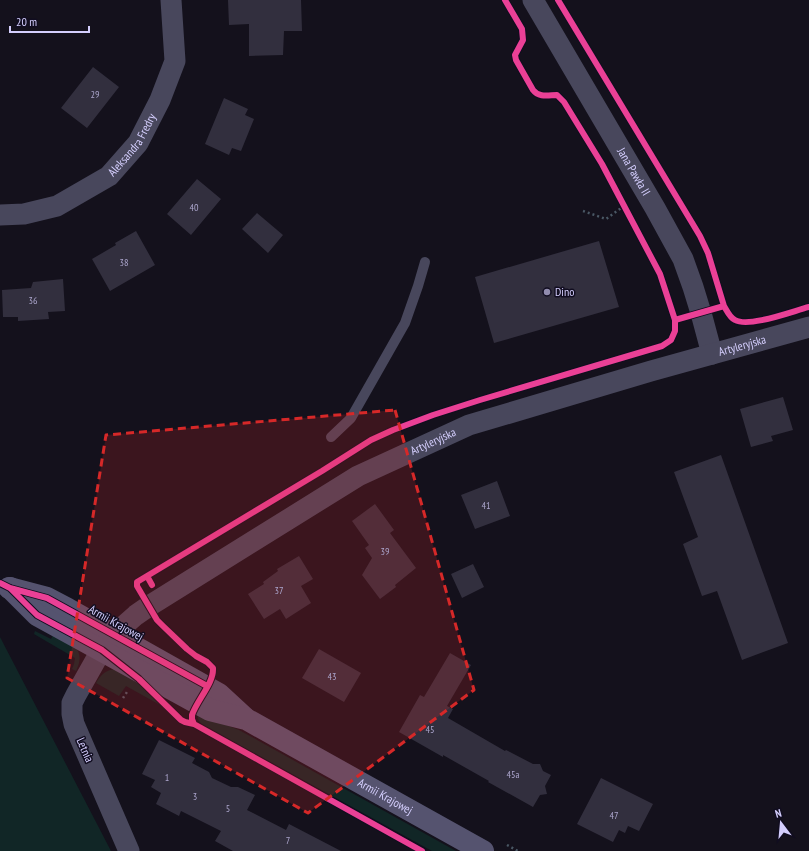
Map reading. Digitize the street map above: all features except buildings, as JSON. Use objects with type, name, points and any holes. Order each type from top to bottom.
[{"type":"street","name":"Aleksandra Fredry","points":[[0,215],[24,214],[58,206],[109,176],[138,143],[160,100],[175,61],[171,0]]},
{"type":"street","name":"Jana Pawła II","points":[[533,0],[655,208],[683,259],[701,313],[712,354]]},
{"type":"street","name":"Artyleryjska","points":[[109,643],[119,630],[149,606],[358,476],[469,425],[652,371],[809,327]]},
{"type":"street","name":"Armii Krajowej","points":[[5,586],[37,615],[109,643],[220,694],[246,719],[483,851]]},
{"type":"street","name":"Letnia","points":[[109,643],[98,656],[76,695],[72,704],[72,714],[74,724],[129,851]]},
{"type":"lane","points":[[331,437],[350,418],[404,323],[425,262]]},
{"type":"path","points":[[583,211],[606,219],[624,206]]},
{"type":"highlighted area","points":[[395,410],[474,690],[308,813],[67,678],[106,435]]},
{"type":"green space","points":[[35,631],[51,639],[54,633],[76,648],[80,657],[76,671],[72,669],[75,658],[34,634]]},
{"type":"green space","points":[[0,637],[111,851],[0,851]]},
{"type":"green space","points":[[116,669],[126,672],[162,706],[126,686],[119,696],[96,683],[104,673],[109,670]]},
{"type":"green space","points":[[198,714],[239,730],[456,851],[432,851],[203,725],[200,723]]},
{"type":"cycle path","points":[[152,585],[147,576],[371,440],[433,415],[662,346],[671,340],[675,331],[675,320],[660,274],[602,164],[564,102],[557,95],[544,96],[535,93],[516,60],[515,55],[523,40],[522,29],[505,0]]},
{"type":"cycle path","points":[[558,0],[700,236],[708,253],[724,306],[730,316],[735,320],[750,322],[771,318],[809,307]]},
{"type":"cycle path","points":[[675,320],[724,306]]},
{"type":"cycle path","points":[[147,576],[137,582],[137,586],[157,620],[187,649],[207,662],[213,668],[211,680],[194,709],[192,715],[194,724]]},
{"type":"cycle path","points":[[0,583],[10,588],[47,598],[207,686]]},
{"type":"cycle path","points":[[10,588],[37,615],[102,650],[139,679],[181,720],[194,724],[422,851]]},
{"type":"place","name":"Dino","points":[[547,292]]}]
